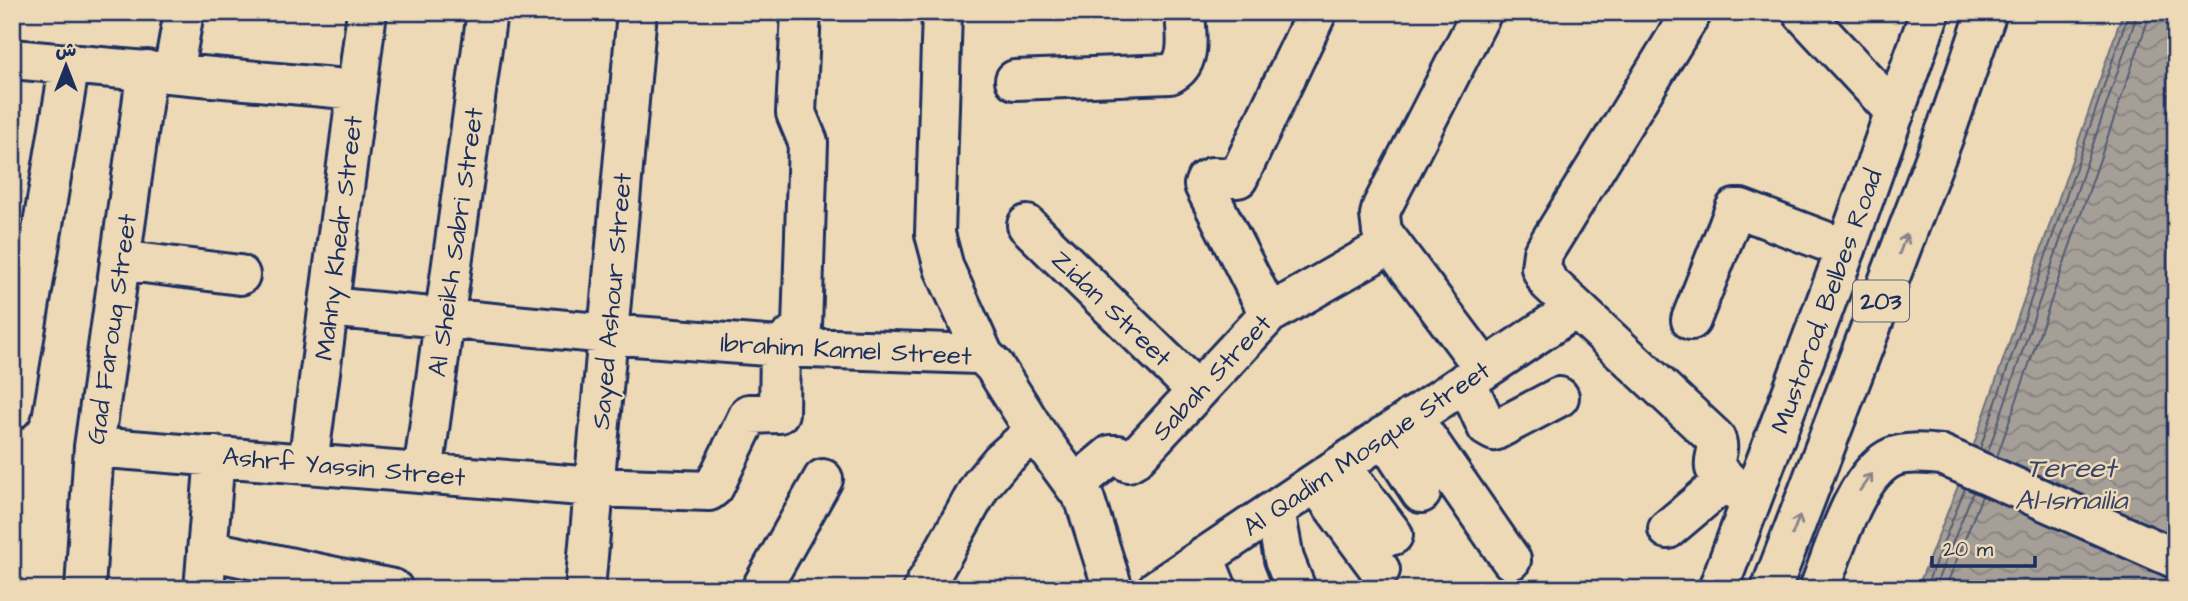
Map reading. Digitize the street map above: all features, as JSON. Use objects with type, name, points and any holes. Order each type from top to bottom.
[{"type":"street","name":"Gad Farouq Street","points":[[85,589],[94,447],[120,260],[160,72],[184,12]]},
{"type":"street","name":"Mahny Khedr Street","points":[[308,464],[367,12]]},
{"type":"street","name":"Al Sheikh Sabri Street","points":[[423,473],[487,12]]},
{"type":"street","name":"Sayed Ashour Street","points":[[585,589],[637,12]]},
{"type":"street","points":[[780,346],[799,332],[803,321],[808,142],[796,113],[801,12]]},
{"type":"street","points":[[942,12],[935,234],[944,268],[984,356]]},
{"type":"street","points":[[1015,80],[1170,74],[1183,65],[1186,51],[1185,12]]},
{"type":"street","points":[[1269,314],[1204,185],[1206,180],[1212,177],[1238,178],[1317,12]]},
{"type":"street","points":[[1482,12],[1382,207],[1380,224],[1382,232],[1475,375],[1487,427],[1494,431],[1559,397]]},
{"type":"street","points":[[1668,529],[1738,492],[1715,468],[1719,449],[1715,438],[1548,282],[1543,275],[1540,261],[1692,12]]},
{"type":"street","points":[[1802,12],[1895,112]]},
{"type":"street","name":"Mustorod, Belbes Road","points":[[1718,589],[1738,492],[1846,249],[1930,12]]},
{"type":"street","name":"Mustorod, Belbes Road","points":[[1771,589],[1948,125],[1987,12]]},
{"type":"street","points":[[12,59],[357,90]]},
{"type":"street","points":[[12,410],[70,63]]},
{"type":"street","points":[[1691,320],[1735,209],[1846,249]]},
{"type":"street","name":"Zidan Street","points":[[1027,225],[1197,391]]},
{"type":"street","name":"Sabah Street","points":[[1075,485],[1111,456],[1118,456],[1128,462],[1135,458],[1269,314],[1391,244]]},
{"type":"street","points":[[120,260],[240,275]]},
{"type":"street","name":"Ibrahim Kamel Street","points":[[328,307],[608,334],[984,356],[994,366],[1035,431],[1085,500],[1112,589]]},
{"type":"street","name":"Al Qadim Mosque Street","points":[[1157,589],[1210,573],[1275,510],[1576,308]]},
{"type":"street","name":"Ashrf Yassin Street","points":[[94,447],[594,486],[709,491],[715,487],[747,416],[752,413],[778,414],[780,346]]},
{"type":"street","points":[[1398,427],[1421,494]]},
{"type":"street","points":[[1398,427],[1511,560]]},
{"type":"street","points":[[923,589],[981,485],[1001,461],[1035,431]]},
{"type":"street","points":[[1819,589],[1853,503],[1868,476],[1893,457],[1918,453],[1942,455],[2176,559]]},
{"type":"street","points":[[204,589],[215,456]]},
{"type":"street","points":[[1328,475],[1393,535]]},
{"type":"street","points":[[1328,475],[1380,570]]},
{"type":"street","points":[[761,589],[824,479]]},
{"type":"street","points":[[1275,510],[1284,559],[1296,589]]},
{"type":"street","points":[[207,551],[347,584],[393,589]]},
{"type":"water","name":"Tereet Al-Ismailia","points":[[2123,12],[2176,12],[2176,589],[1917,589],[1970,456]]}]
